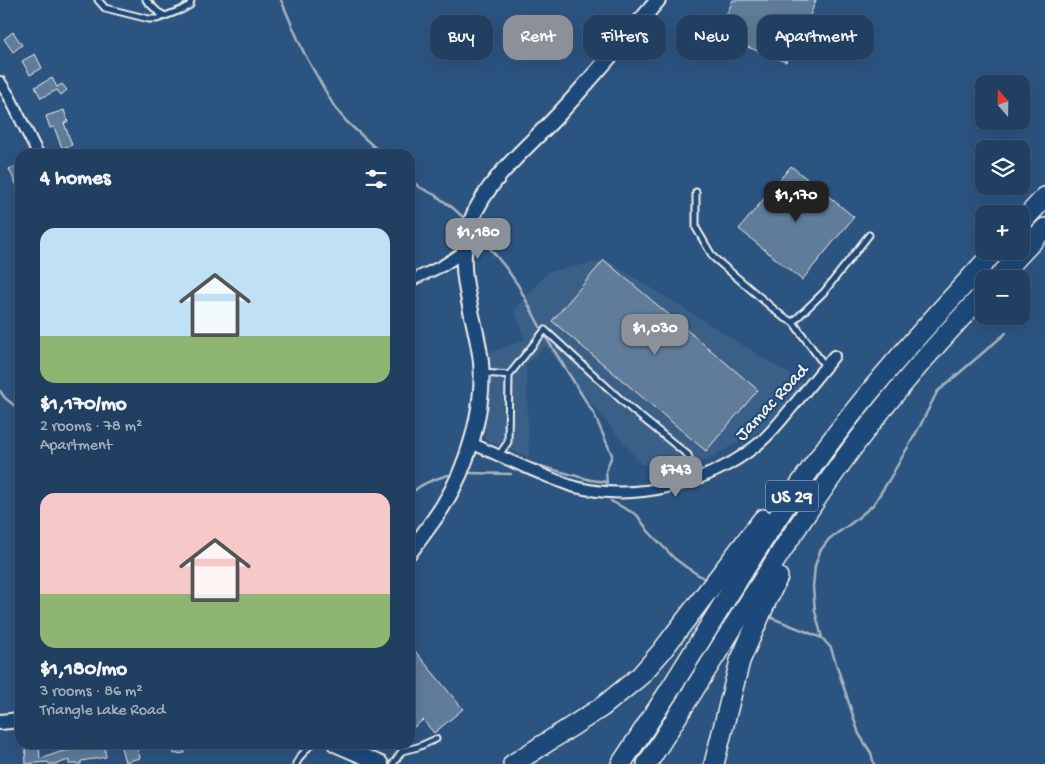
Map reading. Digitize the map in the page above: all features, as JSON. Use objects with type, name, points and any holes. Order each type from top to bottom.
[{"type":"highway","points":[[1030,214],[1045,198]]},
{"type":"highway","points":[[1005,270],[1045,228]]},
{"type":"highway","name":"US 29","points":[[621,764],[765,537],[850,415],[901,354],[987,260]]},
{"type":"highway","name":"US 29","points":[[647,764],[786,543],[817,498],[857,442],[905,382],[975,303]]},
{"type":"highway","points":[[514,764],[602,708],[640,676],[661,652],[796,476],[824,451]]},
{"type":"highway","points":[[714,764],[740,661],[766,602],[817,498]]},
{"type":"street","points":[[415,545],[443,506],[457,480],[471,443],[476,422],[481,388],[481,362],[469,305],[464,252],[470,222],[481,200],[503,171],[559,114],[658,0]]},
{"type":"street","points":[[0,82],[36,149]]},
{"type":"street","points":[[415,279],[442,266],[464,252]]},
{"type":"street","name":"Jamac Road","points":[[471,443],[540,474],[575,487],[630,492],[660,489],[712,473],[736,460],[758,444],[781,420],[834,356]]},
{"type":"street","points":[[0,722],[15,720]]},
{"type":"street","points":[[346,749],[381,764]]},
{"type":"lane","points":[[98,0],[105,8],[149,19],[158,19],[181,10],[190,5],[191,0]]},
{"type":"lane","points":[[146,0],[165,16]]},
{"type":"lane","points":[[696,192],[696,228],[713,256],[783,317],[793,322],[825,367]]},
{"type":"lane","points":[[793,322],[824,292],[869,235]]},
{"type":"lane","points":[[498,455],[508,442],[509,375],[545,330],[631,409],[688,455],[696,479]]},
{"type":"lane","points":[[481,372],[509,375]]},
{"type":"lane","points":[[415,748],[436,739]]},
{"type":"lane","points":[[296,764],[306,749]]},
{"type":"lane","points":[[394,764],[402,751],[410,749]]},
{"type":"shaded area","points":[[606,260],[805,384],[762,429],[692,468],[641,464],[545,346],[526,365],[529,458],[485,439],[485,354],[525,340],[515,310],[548,272]]},
{"type":"building","points":[[733,0],[816,0],[810,15],[757,15],[757,51],[747,47],[747,15],[726,15]]},
{"type":"building","points":[[13,32],[22,45],[13,52],[4,39]]},
{"type":"building","points":[[35,54],[42,68],[30,75],[22,61]]},
{"type":"building","points":[[52,78],[57,87],[62,84],[67,90],[61,95],[57,90],[41,98],[35,87]]},
{"type":"building","points":[[64,110],[68,122],[64,123],[72,145],[62,148],[54,127],[50,128],[46,116]]},
{"type":"building","points":[[15,166],[15,182],[9,169]]},
{"type":"building","points":[[791,166],[854,217],[802,280],[739,229]]},
{"type":"building","points":[[604,260],[758,390],[706,451],[552,321]]},
{"type":"building","points":[[415,651],[463,709],[434,733],[423,720],[415,726]]},
{"type":"building","points":[[25,749],[39,749],[40,759],[76,749],[105,749],[106,757],[81,761],[81,764],[69,764],[69,760],[57,764],[49,764],[48,762],[26,764]]},
{"type":"building","points":[[121,749],[137,749],[140,758],[125,762]]},
{"type":"building","points":[[174,749],[185,749],[185,753],[174,754]]},
{"type":"waterway","points":[[281,0],[304,53],[335,108],[347,122],[377,149]]},
{"type":"waterway","points":[[415,183],[435,195],[464,218]]},
{"type":"waterway","points":[[476,231],[518,285],[545,336],[594,414],[612,455],[606,471],[607,484]]},
{"type":"waterway","points":[[822,638],[815,611],[813,587],[815,566],[820,551],[829,539],[873,505],[920,426],[937,392],[1006,333]]},
{"type":"waterway","points":[[0,391],[15,406]]},
{"type":"waterway","points":[[529,463],[591,480],[606,482]]},
{"type":"waterway","points":[[469,473],[511,474]]},
{"type":"waterway","points":[[415,490],[428,482],[448,475]]},
{"type":"waterway","points":[[611,501],[637,515],[649,532],[674,558],[705,579]]},
{"type":"waterway","points":[[767,616],[822,638],[831,648],[859,734],[871,753],[874,764]]}]
